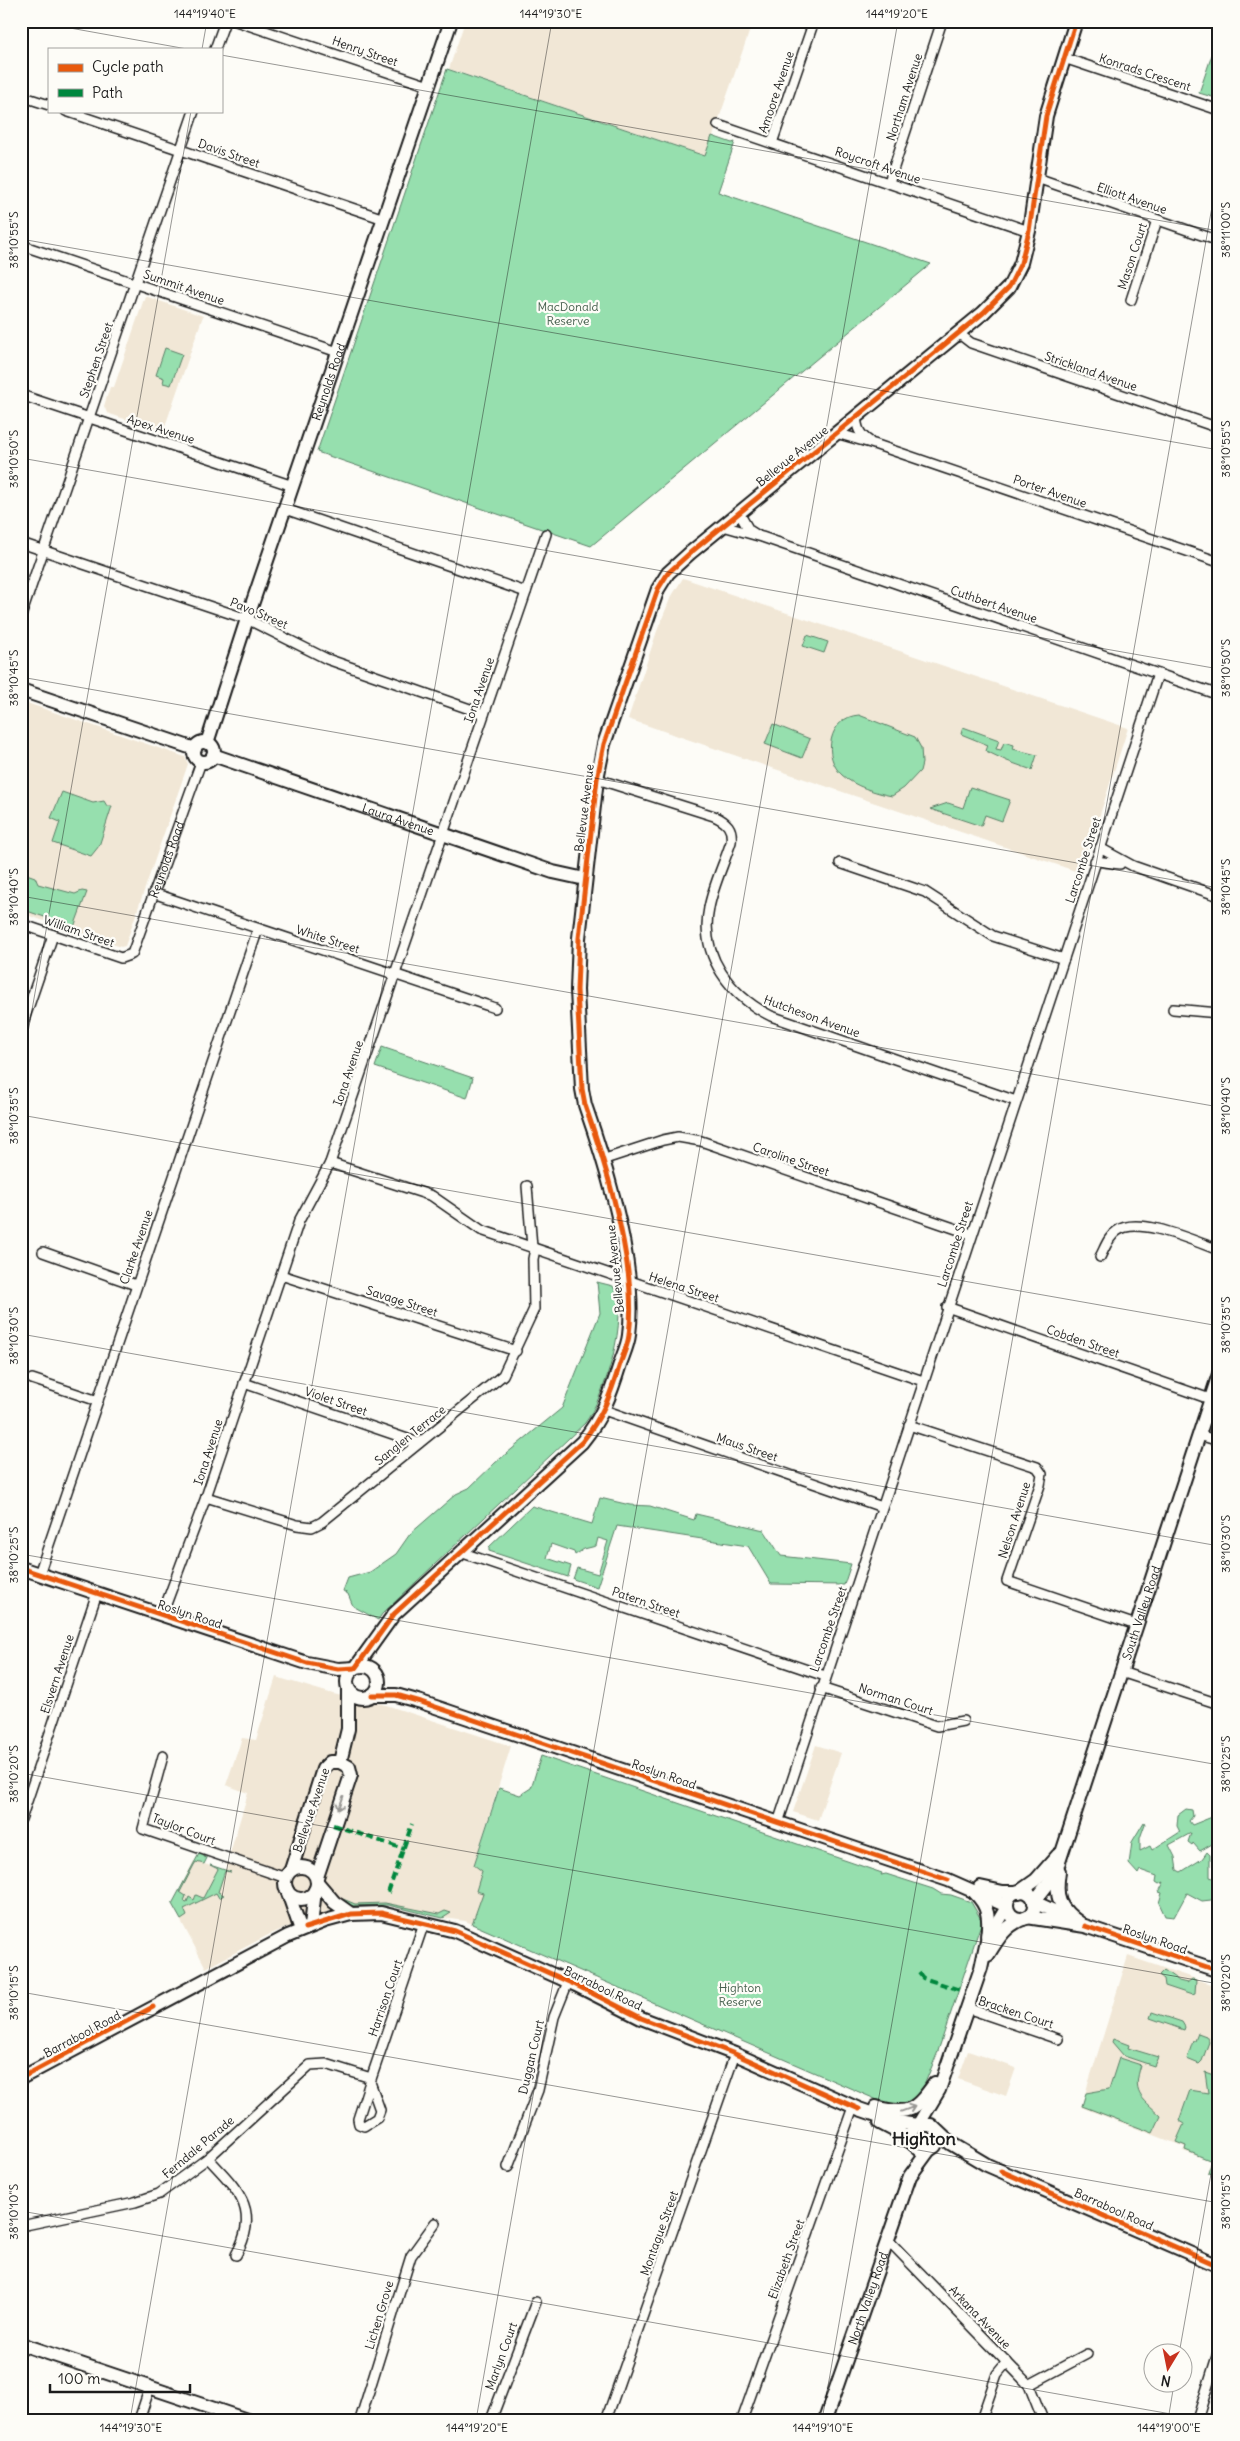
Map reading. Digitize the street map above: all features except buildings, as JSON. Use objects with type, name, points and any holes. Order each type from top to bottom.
[{"type":"street","points":[[215,48],[225,21]]},
{"type":"street","name":"Henry Street","points":[[236,21],[429,86]]},
{"type":"street","name":"Reynolds Road","points":[[207,743],[247,619],[451,21]]},
{"type":"street","name":"Amoore Avenue","points":[[772,143],[814,21]]},
{"type":"street","name":"Northam Avenue","points":[[889,182],[942,21]]},
{"type":"street","name":"Bellevue Avenue","points":[[356,1667],[394,1614],[582,1442],[604,1410],[629,1337],[628,1282],[620,1221],[582,1089],[578,990],[579,938],[596,779],[604,744],[658,589],[668,573],[988,308],[1009,287],[1021,263],[1030,231],[1046,116],[1076,21]]},
{"type":"street","name":"Konrads Crescent","points":[[1064,58],[1219,110]]},
{"type":"street","points":[[21,96],[48,106]]},
{"type":"street","name":"Davis Street","points":[[69,112],[384,218]]},
{"type":"street","name":"Stephen Street","points":[[21,616],[194,112]]},
{"type":"street","name":"Roycroft Avenue","points":[[718,125],[1030,231]]},
{"type":"street","name":"Elliott Avenue","points":[[1038,178],[1219,241]]},
{"type":"street","name":"Mason Court","points":[[1131,300],[1157,220]]},
{"type":"street","name":"Summit Avenue","points":[[21,245],[338,352]]},
{"type":"street","name":"Strickland Avenue","points":[[958,333],[971,344],[1219,428]]},
{"type":"street","name":"Apex Avenue","points":[[21,395],[293,486]]},
{"type":"street","name":"Porter Avenue","points":[[856,416],[857,428],[862,436],[874,444]]},
{"type":"street","name":"Porter Avenue","points":[[836,434],[874,444],[1219,562]]},
{"type":"street","points":[[285,509],[526,592]]},
{"type":"street","name":"Cuthbert Avenue","points":[[739,513],[749,530],[762,537]]},
{"type":"street","name":"Cuthbert Avenue","points":[[723,526],[762,537],[1219,695]]},
{"type":"street","name":"Iona Avenue","points":[[162,1615],[206,1497],[299,1221],[330,1164],[546,534]]},
{"type":"street","name":"Pavo Street","points":[[21,544],[247,619],[327,660],[484,714]]},
{"type":"street","name":"Larcombe Street","points":[[778,1822],[971,1234],[1158,674]]},
{"type":"street","points":[[21,690],[195,749]]},
{"type":"street","points":[[201,743],[207,743],[212,747],[213,755],[208,761],[201,762],[195,755],[195,749],[201,743]]},
{"type":"street","name":"Laura Avenue","points":[[213,755],[443,835],[554,872],[585,879]]},
{"type":"street","name":"Reynolds Road","points":[[129,957],[135,950],[153,893],[201,762]]},
{"type":"street","name":"Hutcheson Avenue","points":[[596,779],[714,816],[724,820],[729,827],[732,833],[731,842],[709,907],[708,939],[716,964],[723,977],[742,999],[771,1016],[1016,1101]]},
{"type":"street","points":[[1100,848],[1133,866],[1219,896]]},
{"type":"street","points":[[1095,861],[1133,866]]},
{"type":"street","points":[[840,863],[925,892],[994,936],[1064,959]]},
{"type":"street","name":"White Street","points":[[153,893],[495,1008]]},
{"type":"street","name":"William Street","points":[[21,924],[121,958],[129,957]]},
{"type":"street","name":"Clarke Avenue","points":[[39,1574],[258,929]]},
{"type":"street","points":[[21,1029],[53,936]]},
{"type":"street","points":[[1173,1009],[1219,1013]]},
{"type":"street","name":"Caroline Street","points":[[602,1160],[678,1137],[701,1141],[971,1234]]},
{"type":"street","name":"Helena Street","points":[[330,1164],[432,1196],[478,1229],[628,1282],[924,1381]]},
{"type":"street","name":"Sanglen Terrace","points":[[206,1497],[297,1525],[312,1526],[322,1522],[503,1375],[516,1351],[536,1300],[532,1259],[534,1248],[527,1186]]},
{"type":"street","points":[[1100,1257],[1115,1232],[1123,1227],[1132,1226],[1158,1229],[1219,1250]]},
{"type":"street","points":[[43,1252],[136,1285]]},
{"type":"street","name":"Savage Street","points":[[281,1275],[516,1351]]},
{"type":"street","name":"Cobden Street","points":[[947,1307],[1210,1399]]},
{"type":"street","name":"South Valley Road","points":[[1034,1902],[1051,1880],[1062,1851],[1219,1374]]},
{"type":"street","points":[[32,1379],[98,1401]]},
{"type":"street","name":"Violet Street","points":[[244,1383],[419,1443]]},
{"type":"street","name":"Maus Street","points":[[604,1410],[882,1506]]},
{"type":"street","name":"Nelson Avenue","points":[[909,1425],[1038,1467],[1042,1474],[1040,1485],[1007,1581],[1136,1624]]},
{"type":"street","points":[[1199,1435],[1219,1441]]},
{"type":"street","name":"Patern Street","points":[[460,1552],[825,1676]]},
{"type":"street","name":"Roslyn Road","points":[[21,1568],[307,1663],[338,1669],[369,1667],[378,1675],[421,1702]]},
{"type":"street","name":"Elsvern Avenue","points":[[21,1819],[97,1593]]},
{"type":"street","name":"Bellevue Avenue","points":[[378,1675],[375,1660],[381,1632]]},
{"type":"street","name":"Roslyn Road","points":[[307,1663],[348,1687],[358,1698],[393,1695],[421,1702],[948,1880],[1007,1906]]},
{"type":"street","points":[[348,1687],[347,1677],[356,1667]]},
{"type":"street","points":[[1121,1672],[1219,1704]]},
{"type":"street","points":[[371,1696],[379,1686],[378,1675]]},
{"type":"street","name":"Bellevue Avenue","points":[[340,1762],[348,1729],[348,1687]]},
{"type":"street","name":"Norman Court","points":[[821,1688],[937,1726],[964,1721]]},
{"type":"street","name":"Bellevue Avenue","points":[[348,1729],[371,1696]]},
{"type":"street","name":"Taylor Court","points":[[163,1756],[143,1828],[288,1879]]},
{"type":"street","name":"Bellevue Avenue","points":[[288,1879],[323,1769],[330,1762],[340,1762],[349,1767],[351,1775],[316,1883],[306,1928]]},
{"type":"street","points":[[1062,1851],[1057,1884],[1058,1899],[1067,1913],[1085,1926]]},
{"type":"street","name":"South Valley Road","points":[[1018,1892],[1036,1880],[1062,1851]]},
{"type":"street","name":"Bellevue Avenue","points":[[288,1879],[297,1867],[314,1872],[316,1883]]},
{"type":"street","points":[[288,1879],[292,1896],[300,1898],[309,1897],[316,1883],[334,1902],[351,1914]]},
{"type":"street","points":[[288,1879],[306,1928]]},
{"type":"street","name":"Roslyn Road","points":[[948,1880],[998,1891],[1018,1892]]},
{"type":"street","points":[[939,2090],[936,2143],[930,2150],[920,2150],[912,2143],[912,2132],[939,2090],[982,1966],[989,1922],[988,1912],[981,1900],[970,1889]]},
{"type":"street","points":[[982,1966],[1004,1930],[1032,1912],[1034,1902],[1029,1894],[1018,1892],[1010,1897],[1007,1906],[986,1943]]},
{"type":"street","name":"Roslyn Road","points":[[1034,1902],[1085,1926],[1219,1972]]},
{"type":"street","points":[[1007,1906],[1014,1916],[1026,1917]]},
{"type":"street","name":"Barrabool Road","points":[[21,2078],[253,1953],[306,1928],[351,1914],[380,1913],[455,1931],[572,1983],[641,2018],[730,2052],[856,2108],[889,2120],[918,2125]]},
{"type":"street","name":"Roslyn Road","points":[[1026,1917],[1085,1926]]},
{"type":"street","name":"Harrison Court","points":[[370,2080],[424,1923]]},
{"type":"street","name":"Duggan Court","points":[[508,2167],[538,2090],[554,2017],[572,1983]]},
{"type":"street","name":"Bracken Court","points":[[967,2008],[1058,2039]]},
{"type":"street","name":"Montague Street","points":[[606,2420],[730,2052]]},
{"type":"street","name":"Ferndale Parade","points":[[21,2226],[148,2199],[171,2187],[208,2158],[310,2065],[326,2064],[370,2080]]},
{"type":"street","points":[[795,2081],[884,2110],[902,2112],[911,2110],[921,2102],[947,2066]]},
{"type":"street","name":"Barrabool Road","points":[[856,2108],[912,2143]]},
{"type":"street","name":"Elizabeth Street","points":[[742,2420],[856,2108]]},
{"type":"street","points":[[918,2125],[929,2124],[936,2131]]},
{"type":"street","name":"Barrabool Road","points":[[936,2131],[969,2156],[1219,2266]]},
{"type":"street","name":"North Valley Road","points":[[825,2420],[910,2176],[912,2143]]},
{"type":"street","name":"Barrabool Road","points":[[930,2150],[969,2156]]},
{"type":"street","name":"North Valley Road","points":[[910,2176],[930,2150]]},
{"type":"street","points":[[208,2158],[241,2194],[247,2209],[247,2222],[236,2255]]},
{"type":"street","name":"Lichen Grove","points":[[360,2420],[411,2256],[435,2224]]},
{"type":"street","name":"Arkana Avenue","points":[[887,2239],[1029,2385],[1043,2420]]},
{"type":"street","name":"Marlyn Court","points":[[491,2420],[536,2302]]},
{"type":"street","points":[[21,2344],[247,2420]]},
{"type":"street","points":[[1197,2420],[1219,2350]]},
{"type":"street","points":[[1029,2385],[1087,2354]]},
{"type":"street","points":[[981,2420],[997,2374],[1007,2362]]},
{"type":"street","points":[[139,2420],[150,2387]]},
{"type":"shaded area","points":[[465,21],[753,21],[706,156],[449,69]]},
{"type":"shaded area","points":[[145,296],[203,316],[163,432],[107,413],[104,406],[110,387],[114,387]]},
{"type":"shaded area","points":[[683,578],[1128,728],[1081,873],[628,719],[657,631],[670,599]]},
{"type":"shaded area","points":[[21,701],[185,757],[188,764],[125,946],[121,947],[21,913]]},
{"type":"shaded area","points":[[276,1677],[333,1694],[386,1705],[511,1746],[474,1865],[482,1871],[486,1892],[475,1925],[465,1921],[443,1918],[388,1905],[339,1907],[270,1934],[206,1968],[172,1904],[194,1861],[225,1870],[248,1793],[226,1785],[242,1738],[256,1740]]},
{"type":"shaded area","points":[[816,1745],[841,1753],[818,1820],[793,1812]]},
{"type":"shaded area","points":[[1128,1956],[1219,1987],[1219,2178],[1207,2173],[1211,2161],[1183,2151],[1185,2147],[1081,2107]]},
{"type":"shaded area","points":[[968,2051],[1016,2068],[1006,2096],[958,2079]]},
{"type":"green space","points":[[1219,34],[1219,99],[1199,93]]},
{"type":"green space","name":"MacDonald Reserve","points":[[447,69],[705,156],[712,136],[732,143],[735,142],[718,192],[931,264],[591,546],[317,452]]},
{"type":"green space","points":[[165,348],[182,354],[171,385],[163,383],[164,378],[156,375]]},
{"type":"green space","points":[[807,635],[828,642],[824,653],[803,646]]},
{"type":"green space","points":[[859,715],[915,737],[921,748],[922,763],[920,771],[904,788],[892,796],[879,793],[847,779],[836,767],[832,758],[830,749],[831,739],[835,730],[840,723],[849,717]]},
{"type":"green space","points":[[773,724],[810,739],[802,758],[765,744]]},
{"type":"green space","points":[[963,727],[999,740],[996,749],[1001,750],[1004,742],[1014,745],[1013,749],[1037,755],[1032,770],[986,751],[988,745],[961,734]]},
{"type":"green space","points":[[970,787],[1010,800],[1002,821],[985,815],[981,826],[930,809],[948,803],[963,808]]},
{"type":"green space","points":[[62,792],[93,803],[104,801],[107,806],[112,806],[99,846],[91,856],[53,843],[60,822],[51,818]]},
{"type":"green space","points":[[21,872],[35,877],[38,884],[75,894],[82,891],[87,892],[74,927],[21,909]]},
{"type":"green space","points":[[382,1047],[473,1078],[467,1098],[375,1067]]},
{"type":"green space","points":[[597,1282],[613,1286],[618,1299],[619,1316],[613,1356],[607,1376],[600,1395],[585,1423],[382,1614],[378,1620],[353,1606],[348,1594],[343,1591],[348,1578],[370,1572],[396,1554],[410,1534],[456,1494],[469,1488],[495,1463],[562,1408],[600,1313]]},
{"type":"green space","points":[[600,1498],[630,1505],[650,1506],[694,1520],[696,1514],[764,1530],[781,1556],[851,1564],[844,1585],[771,1584],[748,1546],[617,1526],[597,1587],[573,1579],[577,1568],[598,1574],[608,1541],[598,1538],[596,1546],[584,1549],[575,1555],[574,1552],[551,1544],[547,1558],[571,1566],[568,1577],[489,1551],[489,1547],[532,1506],[592,1524]]},
{"type":"green space","name":"Highton Reserve","points":[[541,1756],[882,1873],[881,1875],[886,1874],[933,1889],[941,1894],[951,1895],[971,1902],[982,1921],[937,2054],[918,2100],[905,2107],[889,2105],[472,1924],[483,1893],[476,1891],[482,1871],[474,1865],[499,1788],[520,1795],[531,1788]]},
{"type":"green space","points":[[1186,1809],[1192,1810],[1193,1816],[1189,1821],[1192,1825],[1212,1817],[1219,1817],[1219,1840],[1200,1851],[1193,1843],[1192,1845],[1188,1842],[1191,1833],[1169,1845],[1175,1857],[1177,1870],[1181,1872],[1202,1859],[1207,1852],[1210,1855],[1210,1877],[1219,1880],[1219,1900],[1214,1897],[1211,1900],[1202,1901],[1187,1893],[1174,1917],[1165,1916],[1159,1903],[1162,1893],[1159,1892],[1164,1882],[1159,1884],[1156,1882],[1157,1876],[1140,1870],[1138,1874],[1129,1864],[1132,1842],[1144,1822],[1140,1838],[1140,1851],[1150,1846],[1152,1850],[1180,1832],[1177,1826],[1178,1815]]},
{"type":"green space","points":[[200,1852],[205,1853],[204,1857],[207,1858],[204,1864],[196,1862],[194,1865],[180,1892],[186,1896],[184,1901],[187,1902],[189,1897],[194,1900],[196,1895],[203,1898],[218,1869],[210,1865],[231,1872],[225,1871],[218,1892],[224,1895],[219,1898],[216,1893],[184,1909],[187,1916],[181,1920],[172,1904]]},
{"type":"green space","points":[[336,1899],[343,1899],[355,1904],[385,1903],[439,1914],[445,1911],[451,1913],[443,1918],[388,1905],[346,1906]]},
{"type":"green space","points":[[1164,1970],[1179,1981],[1187,1983],[1192,1979],[1196,1980],[1195,1994],[1192,1995],[1165,1986],[1164,1979],[1159,1975]]},
{"type":"green space","points":[[1152,2012],[1182,2022],[1185,2027],[1184,2030],[1150,2018]]},
{"type":"green space","points":[[1198,2033],[1206,2036],[1209,2042],[1199,2064],[1187,2059]]},
{"type":"green space","points":[[1113,2039],[1129,2045],[1128,2048],[1158,2057],[1154,2066],[1124,2056],[1112,2042]]},
{"type":"green space","points":[[1119,2058],[1141,2065],[1137,2082],[1138,2089],[1143,2099],[1161,2116],[1153,2133],[1082,2106],[1086,2093],[1109,2089]]},
{"type":"green space","points":[[1205,2072],[1219,2077],[1219,2177],[1208,2173],[1212,2161],[1185,2150],[1186,2146],[1176,2142],[1184,2124],[1179,2121],[1190,2090],[1208,2093]]},
{"type":"marked path","points":[[388,1893],[412,1824]]},
{"type":"marked path","points":[[333,1825],[404,1849]]},
{"type":"marked path","points":[[919,1973],[923,1978],[960,1990]]},
{"type":"cycle path","points":[[356,1667],[394,1614],[582,1442],[605,1405],[628,1342],[631,1308],[625,1249],[611,1188],[585,1105],[582,1089],[577,990],[579,938],[597,779],[604,744],[658,589],[668,573],[690,553],[983,313],[1009,287],[1021,263],[1029,231],[1046,116],[1076,21]]},
{"type":"cycle path","points":[[21,1568],[307,1663],[338,1669],[355,1668]]},
{"type":"cycle path","points":[[372,1695],[396,1695],[421,1702],[948,1880]]},
{"type":"cycle path","points":[[305,1928],[351,1914],[381,1913],[455,1931],[576,1985],[641,2018],[735,2054],[859,2109]]},
{"type":"cycle path","points":[[1085,1926],[1219,1971]]},
{"type":"cycle path","points":[[21,2078],[153,2007]]},
{"type":"cycle path","points":[[1001,2171],[1219,2266]]},
{"type":"district","name":"Highton","points":[[924,2138]]}]
